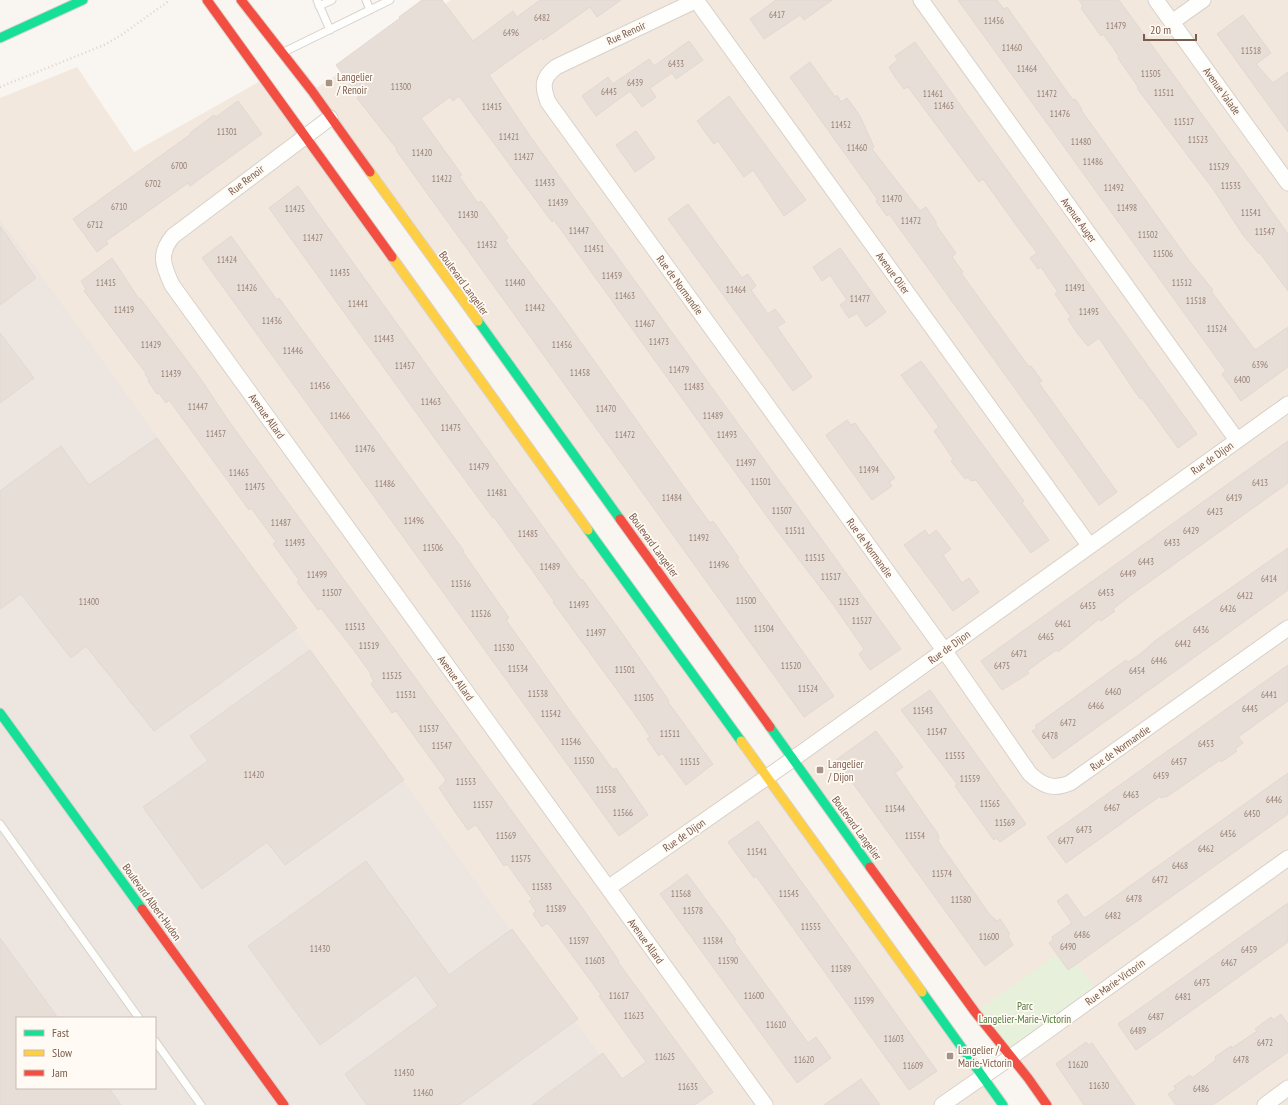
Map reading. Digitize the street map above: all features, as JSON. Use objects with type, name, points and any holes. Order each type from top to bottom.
[{"type":"main road","points":[[0,38],[83,0]]},
{"type":"main road","points":[[206,0],[1003,1105]]},
{"type":"main road","name":"Boulevard Langelier","points":[[241,0],[312,91],[975,1012],[1028,1078],[1047,1105]]},
{"type":"main road","name":"Boulevard Albert-Hudon","points":[[0,713],[284,1105]]},
{"type":"street","name":"Rue Renoir","points":[[556,67],[696,0]]},
{"type":"street","name":"Avenue Olier","points":[[696,0],[1089,545]]},
{"type":"street","name":"Avenue Auger","points":[[921,0],[1237,440]]},
{"type":"street","name":"Avenue Valade","points":[[1156,0],[1286,175]]},
{"type":"street","points":[[1172,22],[1202,0]]},
{"type":"street","name":"Rue de Normandie","points":[[556,67],[548,73],[544,81],[544,92],[548,102],[944,650],[1030,774],[1039,782],[1049,787],[1061,787],[1070,783],[1288,628]]},
{"type":"street","name":"Rue Renoir","points":[[165,246],[173,236],[330,118]]},
{"type":"street","name":"Avenue Allard","points":[[165,246],[163,259],[172,285],[765,1105]]},
{"type":"street","name":"Rue de Dijon","points":[[608,888],[793,759],[1089,545],[1288,404]]},
{"type":"street","name":"Rue Marie-Victorin","points":[[942,1105],[1011,1058],[1288,858]]},
{"type":"street","points":[[1265,1105],[1288,1088]]},
{"type":"lane","points":[[330,30],[318,3],[332,0]]},
{"type":"lane","points":[[366,0],[370,10]]},
{"type":"lane","points":[[282,52],[390,0]]},
{"type":"lane","points":[[0,824],[138,1017]]},
{"type":"lane","points":[[156,1041],[201,1105]]},
{"type":"path","points":[[0,87],[104,45],[120,36],[170,0]]},
{"type":"shaded area","points":[[451,0],[1288,0],[1288,1105],[1045,1105],[312,91]]},
{"type":"shaded area","points":[[77,67],[134,152],[264,79],[1003,1105],[636,1105],[0,219],[0,98]]},
{"type":"shaded area","points":[[0,219],[46,282],[636,1105],[0,1105]]},
{"type":"green space","name":"Parc Langelier-Marie-Victorin","points":[[1065,949],[1099,993],[1011,1057],[975,1012]]},
{"type":"building","points":[[422,0],[442,0],[473,41],[513,11],[517,17],[540,0],[621,0],[597,17],[590,7],[543,40],[541,38],[489,75],[530,136],[901,649],[870,670],[859,654],[864,649],[832,603],[776,529],[554,220],[552,222],[459,96],[453,101],[450,97],[421,118],[462,175],[459,176],[467,188],[478,203],[481,201],[508,238],[505,240],[560,313],[704,515],[710,523],[713,521],[739,558],[737,559],[834,696],[804,717],[396,150],[397,149],[357,98],[359,97],[336,65]]},
{"type":"building","points":[[776,0],[832,0],[804,20],[800,15],[764,39],[750,19]]},
{"type":"building","points":[[958,0],[997,0],[1004,9],[1007,7],[1073,100],[1075,99],[1082,109],[1081,110],[1190,262],[1213,290],[1211,291],[1255,350],[1288,327],[1288,367],[1241,401],[1222,374],[1226,371]]},
{"type":"building","points":[[1079,0],[1119,0],[1241,168],[1288,234],[1288,291],[1260,253],[1259,254],[1243,235],[1213,189],[1137,88],[1138,87],[1118,58],[1119,57],[1112,46],[1103,34],[1101,36],[1081,8],[1083,6]]},
{"type":"building","points":[[1243,15],[1271,53],[1256,64],[1273,83],[1288,72],[1288,132],[1217,34]]},
{"type":"building","points":[[689,41],[703,60],[676,79],[672,73],[650,88],[656,97],[642,107],[630,91],[596,116],[582,96],[608,77],[613,84],[649,59],[654,66]]},
{"type":"building","points":[[915,42],[1197,434],[1178,448],[1142,398],[1140,399],[1099,338],[1088,346],[1077,333],[1068,319],[1071,317],[1055,294],[1058,292],[1041,267],[1038,269],[1030,258],[1037,253],[983,179],[979,182],[908,87],[904,89],[895,77],[889,67],[898,60],[895,56]]},
{"type":"building","points":[[810,62],[835,97],[837,95],[841,102],[847,98],[860,116],[874,147],[872,149],[920,211],[926,207],[936,222],[936,225],[956,253],[952,257],[963,272],[961,273],[1029,367],[1031,366],[1042,381],[1039,383],[1117,492],[1099,505],[889,214],[887,216],[876,201],[878,200],[790,77]]},
{"type":"building","points":[[729,96],[806,200],[784,216],[753,170],[744,177],[718,141],[714,144],[697,121]]},
{"type":"building","points":[[238,101],[262,134],[190,186],[188,183],[106,241],[108,244],[97,252],[73,219],[191,134],[190,133],[214,115],[216,117]]},
{"type":"building","points":[[636,131],[655,158],[635,172],[616,145]]},
{"type":"building","points":[[298,186],[581,580],[582,579],[624,636],[669,701],[668,702],[713,764],[686,785],[662,753],[659,756],[647,739],[650,737],[639,720],[553,602],[554,601],[494,517],[493,518],[446,454],[269,208]]},
{"type":"building","points":[[688,204],[742,278],[748,274],[756,286],[751,290],[768,314],[775,309],[785,322],[777,327],[812,377],[793,391],[668,219]]},
{"type":"building","points":[[0,226],[36,278],[0,305]]},
{"type":"building","points":[[231,236],[277,300],[279,298],[464,551],[463,552],[509,618],[506,620],[613,770],[616,768],[648,815],[619,836],[202,258]]},
{"type":"building","points":[[840,248],[886,312],[866,327],[857,313],[849,318],[840,305],[847,300],[830,275],[822,281],[813,267]]},
{"type":"building","points":[[112,258],[139,299],[140,298],[200,378],[228,420],[583,909],[619,961],[618,962],[713,1092],[695,1105],[532,1105],[603,1053],[622,1079],[646,1062],[599,996],[601,995],[553,929],[547,923],[542,927],[533,914],[536,911],[529,901],[532,899],[507,864],[504,866],[477,826],[475,825],[468,830],[458,816],[439,788],[446,780],[396,711],[392,713],[371,684],[374,681],[370,675],[371,674],[350,645],[321,608],[318,610],[297,582],[299,580],[273,544],[276,542],[251,508],[249,510],[169,400],[166,403],[159,393],[157,394],[148,381],[149,380],[145,374],[146,373],[84,291],[86,289],[81,281]]},
{"type":"building","points":[[0,333],[34,378],[0,403]]},
{"type":"building","points":[[921,361],[1024,501],[1022,503],[1049,540],[1031,553],[976,480],[971,481],[968,477],[965,479],[951,461],[953,459],[934,431],[939,427],[901,375]]},
{"type":"building","points":[[847,420],[851,425],[855,423],[895,478],[889,482],[892,486],[872,500],[826,435]]},
{"type":"building","points":[[157,438],[297,628],[154,731],[86,646],[71,658],[21,594],[0,609],[0,491],[61,446],[89,485]]},
{"type":"building","points":[[1288,441],[1288,483],[1131,595],[1113,609],[1115,611],[1101,621],[1099,619],[1058,652],[1056,650],[1027,671],[1029,673],[1002,690],[981,661]]},
{"type":"building","points":[[925,530],[929,536],[936,530],[951,549],[943,555],[962,583],[969,578],[979,592],[953,611],[904,545]]},
{"type":"building","points":[[1288,548],[1288,590],[1053,759],[1032,731],[1037,728],[1035,726],[1126,660],[1128,662],[1139,655],[1156,640]]},
{"type":"building","points":[[310,650],[404,780],[285,865],[267,842],[202,889],[143,807],[208,761],[190,736]]},
{"type":"building","points":[[1288,665],[1288,701],[1238,737],[1243,743],[1235,749],[1237,751],[1221,762],[1220,760],[1168,796],[1161,798],[1160,796],[1066,863],[1047,837]]},
{"type":"building","points":[[930,690],[1026,824],[1000,842],[996,838],[994,840],[955,786],[957,784],[901,710]]},
{"type":"building","points":[[876,731],[903,767],[895,773],[938,834],[938,841],[990,915],[997,921],[1000,919],[1010,934],[1008,936],[1013,945],[985,966],[836,760]]},
{"type":"building","points":[[1288,773],[1288,814],[1068,970],[1049,943],[1053,940],[1052,937],[1072,923],[1057,901],[1067,894],[1084,918],[1088,916]]},
{"type":"building","points":[[758,821],[937,1071],[909,1090],[756,876],[754,878],[728,842]]},
{"type":"building","points":[[366,861],[449,975],[512,929],[578,1019],[459,1105],[367,1105],[345,1074],[438,1006],[416,975],[320,1045],[248,946]]},
{"type":"building","points":[[687,874],[736,940],[734,941],[808,1043],[816,1037],[831,1058],[797,1083],[660,894]]},
{"type":"building","points":[[1288,903],[1288,942],[1136,1050],[1118,1024]]},
{"type":"building","points":[[0,938],[57,1017],[16,1017],[16,1089],[110,1089],[121,1105],[0,1105]]},
{"type":"building","points":[[1281,1014],[1288,1024],[1288,1052],[1213,1105],[1176,1105],[1168,1094],[1176,1089],[1174,1086],[1190,1075],[1192,1078],[1216,1060],[1215,1057],[1231,1046],[1232,1048],[1257,1031],[1255,1029],[1271,1017],[1273,1020]]},
{"type":"building","points":[[1086,1042],[1089,1045],[1092,1043],[1135,1105],[1084,1105],[1056,1064]]},
{"type":"building","points":[[861,1079],[880,1105],[824,1105]]},
{"type":"traffic: fast","points":[[0,38],[83,0]]},
{"type":"traffic: fast","points":[[478,321],[620,519]]},
{"type":"traffic: fast","points":[[588,530],[741,741]]},
{"type":"traffic: fast","points":[[0,713],[142,909]]},
{"type":"traffic: fast","points":[[770,727],[870,867]]},
{"type":"traffic: fast","points":[[922,992],[1003,1105]]},
{"type":"traffic: slow","points":[[370,172],[478,321]]},
{"type":"traffic: slow","points":[[392,257],[588,530]]},
{"type":"traffic: slow","points":[[741,741],[922,992]]},
{"type":"traffic: jam","points":[[207,0],[392,257]]},
{"type":"traffic: jam","points":[[241,0],[312,91],[370,172]]},
{"type":"traffic: jam","points":[[620,519],[770,727]]},
{"type":"traffic: jam","points":[[870,867],[975,1012],[1028,1078],[1047,1105]]},
{"type":"traffic: jam","points":[[142,909],[284,1105]]},
{"type":"place","name":"Langelier / Renoir","points":[[329,83]]},
{"type":"place","name":"Langelier / Dijon","points":[[820,770]]},
{"type":"place","name":"Langelier / Marie-Victorin","points":[[950,1056]]}]
